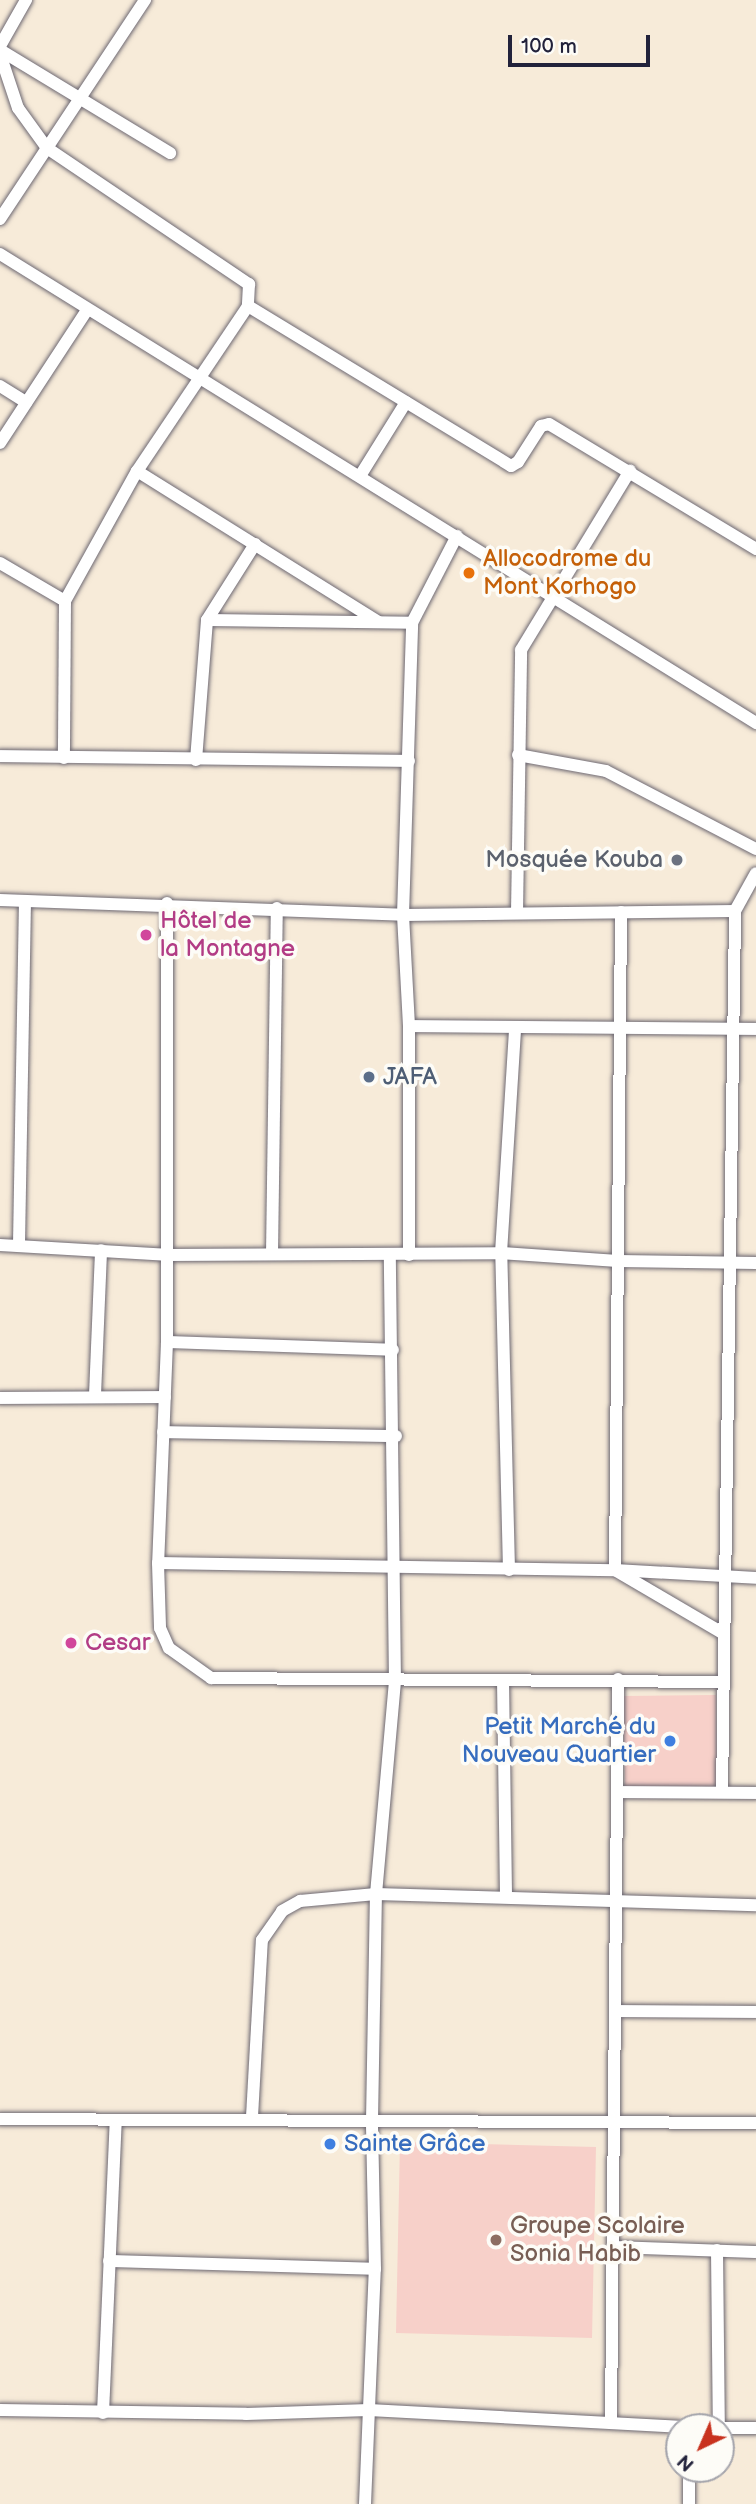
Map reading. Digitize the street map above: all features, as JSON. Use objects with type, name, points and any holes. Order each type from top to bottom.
[{"type":"street","points":[[26,0],[0,50],[18,108],[47,148],[93,183],[238,274],[249,284],[248,306],[198,376],[137,471],[65,601],[64,758]]},
{"type":"street","points":[[0,219],[145,0]]},
{"type":"street","points":[[0,50],[170,153]]},
{"type":"street","points":[[0,254],[756,723]]},
{"type":"street","points":[[248,306],[511,466],[545,424],[630,471],[756,549]]},
{"type":"street","points":[[0,443],[87,310]]},
{"type":"street","points":[[0,386],[26,402]]},
{"type":"street","points":[[360,476],[406,402]]},
{"type":"street","points":[[137,471],[379,622]]},
{"type":"street","points":[[517,913],[521,650],[630,471]]},
{"type":"street","points":[[409,1255],[409,1026],[402,915],[410,761],[412,623],[457,536]]},
{"type":"street","points":[[196,760],[207,620],[255,544]]},
{"type":"street","points":[[0,563],[65,601]]},
{"type":"street","points":[[207,620],[412,623]]},
{"type":"street","points":[[518,755],[606,771],[756,849]]},
{"type":"street","points":[[0,756],[410,761]]},
{"type":"street","points":[[722,1792],[727,1263],[735,911],[756,873]]},
{"type":"street","points":[[0,900],[276,908],[402,915],[735,911]]},
{"type":"street","points":[[19,1244],[25,901]]},
{"type":"street","points":[[167,904],[167,1342],[158,1563],[160,1628],[169,1648],[211,1678],[396,1682],[618,1678],[723,1682]]},
{"type":"street","points":[[272,1254],[276,908]]},
{"type":"street","points":[[615,1570],[621,912]]},
{"type":"street","points":[[409,1026],[756,1029]]},
{"type":"street","points":[[509,1570],[501,1253],[515,1028]]},
{"type":"street","points":[[0,1245],[19,1244],[166,1255],[501,1253],[618,1261],[756,1263]]},
{"type":"street","points":[[95,1395],[101,1250]]},
{"type":"street","points":[[365,2504],[375,2269],[372,2121],[376,1894],[396,1682],[393,1569],[396,1436],[390,1255]]},
{"type":"street","points":[[167,1342],[393,1350]]},
{"type":"street","points":[[0,1398],[95,1395],[165,1398]]},
{"type":"street","points":[[163,1432],[396,1436]]},
{"type":"street","points":[[158,1563],[393,1569],[615,1570],[756,1578]]},
{"type":"street","points":[[615,1570],[724,1634]]},
{"type":"street","points":[[611,2423],[611,2122],[617,2011],[618,1678]]},
{"type":"street","points":[[503,1680],[506,1898]]},
{"type":"street","points":[[617,1792],[756,1793]]},
{"type":"street","points":[[252,2117],[262,1940],[282,1911],[300,1901],[376,1894],[756,1905]]},
{"type":"street","points":[[617,2011],[756,2012]]},
{"type":"street","points":[[0,2119],[252,2117],[372,2121],[756,2123]]},
{"type":"street","points":[[103,2413],[116,2120]]},
{"type":"street","points":[[613,2248],[756,2252]]},
{"type":"street","points":[[717,2250],[720,2413]]},
{"type":"street","points":[[109,2261],[375,2269]]},
{"type":"street","points":[[0,2410],[103,2413],[369,2410],[665,2426]]},
{"type":"street","points":[[735,2428],[756,2428]]},
{"type":"street","points":[[689,2504],[690,2483]]},
{"type":"shaded area","name":"Petit Marché du Nouveau Quartier","points":[[716,1695],[717,1787],[625,1788],[623,1696]]},
{"type":"shaded area","name":"Groupe Scolaire Sonia Habib","points":[[400,2142],[596,2147],[592,2338],[396,2333]]},
{"type":"place","name":"Allocodrome du Mont Korhogo","points":[[469,573]]},
{"type":"place","name":"Mosquée Kouba","points":[[677,860]]},
{"type":"place","name":"Hôtel de la Montagne","points":[[146,935]]},
{"type":"place","name":"JAFA","points":[[369,1077]]},
{"type":"place","name":"Cesar","points":[[71,1643]]},
{"type":"place","name":"Petit Marché du Nouveau Quartier","points":[[670,1741]]},
{"type":"place","name":"Sainte Grâce","points":[[330,2144]]},
{"type":"place","name":"Groupe Scolaire Sonia Habib","points":[[496,2240]]}]
